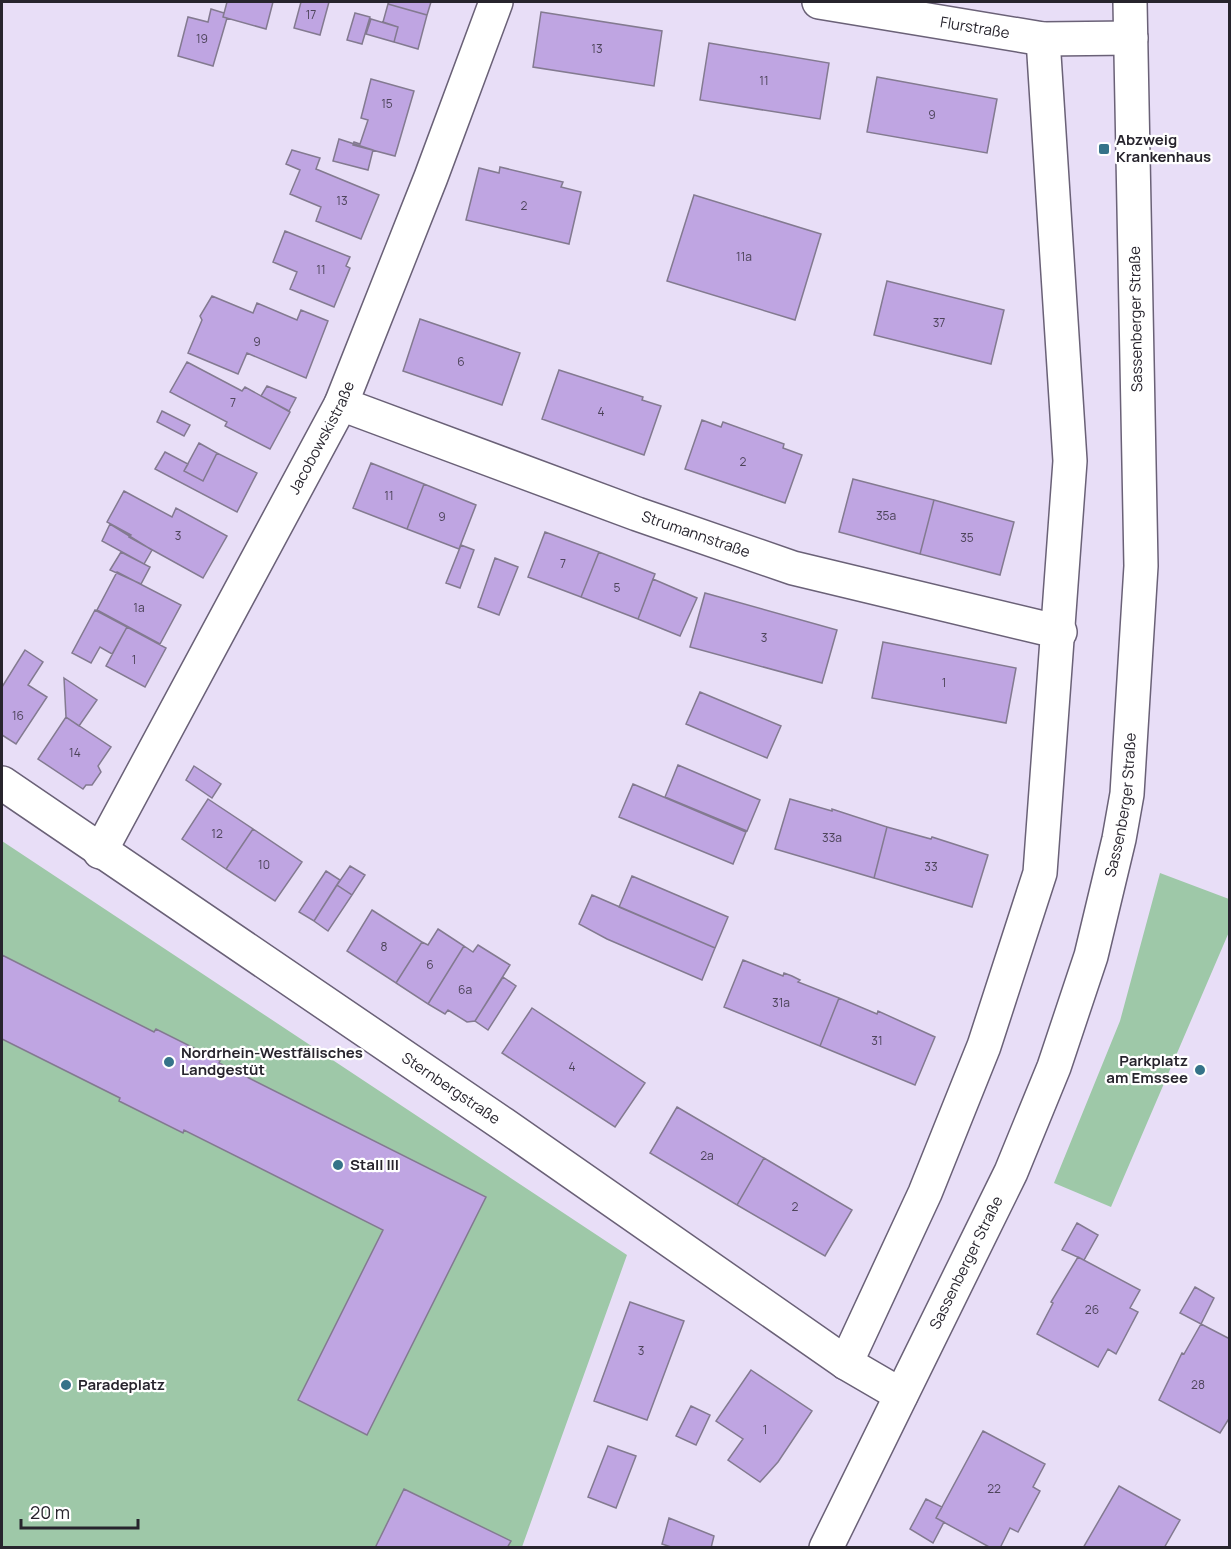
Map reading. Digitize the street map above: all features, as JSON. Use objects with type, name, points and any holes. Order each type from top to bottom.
[{"type":"street","name":"Jacobowskistraße","points":[[100,852],[341,404],[431,177],[496,2]]},
{"type":"street","name":"Flurstraße","points":[[819,2],[1043,39],[1131,38]]},
{"type":"street","name":"Sassenberger Straße","points":[[826,1548],[1011,1172],[1054,1067],[1091,956],[1127,794],[1141,566],[1130,2]]},
{"type":"street","points":[[846,1363],[925,1193],[987,1038],[1040,873],[1060,632],[1071,461],[1043,39]]},
{"type":"street","name":"Strumannstraße","points":[[341,404],[637,514],[793,568],[1060,632]]},
{"type":"street","name":"Sternbergstraße","points":[[2,783],[100,852],[503,1124],[846,1363],[901,1395]]},
{"type":"green space","name":"Nordrhein-Westfälisches Landgestüt","points":[[2,841],[627,1255],[522,1547],[2,1547]]},
{"type":"green space","points":[[1160,873],[1229,899],[1229,932],[1111,1207],[1054,1183],[1120,1021]]},
{"type":"building","points":[[227,2],[273,2],[266,29],[223,17]]},
{"type":"building","points":[[301,2],[329,2],[320,35],[294,28]]},
{"type":"building","points":[[389,2],[431,2],[427,15],[388,4]]},
{"type":"building","points":[[388,4],[427,15],[418,49],[394,42],[398,27],[383,22]]},
{"type":"building","points":[[211,9],[224,13],[223,17],[227,18],[213,66],[178,56],[188,17],[208,22]]},
{"type":"building","points":[[541,12],[662,31],[654,86],[533,67]]},
{"type":"building","points":[[355,13],[370,17],[362,44],[347,40]]},
{"type":"building","points":[[371,19],[398,27],[394,42],[366,34]]},
{"type":"building","points":[[709,43],[829,63],[820,119],[700,100]]},
{"type":"building","points":[[877,77],[997,99],[987,153],[867,132]]},
{"type":"building","points":[[371,79],[414,91],[395,156],[353,145],[354,142],[360,144],[368,120],[361,118]]},
{"type":"building","points":[[339,139],[373,150],[368,170],[333,161]]},
{"type":"building","points":[[292,150],[320,158],[316,169],[379,195],[361,239],[316,221],[321,207],[290,194],[300,170],[286,164]]},
{"type":"building","points":[[500,167],[563,182],[561,187],[581,192],[569,244],[466,220],[479,168],[499,173]]},
{"type":"building","points":[[694,195],[821,234],[795,320],[667,281]]},
{"type":"building","points":[[285,231],[350,257],[346,266],[350,268],[334,307],[290,289],[297,272],[273,262]]},
{"type":"building","points":[[887,281],[1004,310],[991,364],[874,335]]},
{"type":"building","points":[[212,296],[253,313],[257,303],[297,320],[301,310],[328,321],[306,378],[247,353],[238,374],[188,353],[202,320],[200,316]]},
{"type":"building","points":[[420,319],[520,353],[502,405],[403,371]]},
{"type":"building","points":[[187,362],[242,391],[245,387],[290,412],[270,449],[225,426],[227,422],[170,392]]},
{"type":"building","points":[[559,370],[643,397],[642,400],[661,406],[644,455],[542,419]]},
{"type":"building","points":[[267,386],[296,398],[289,411],[261,396]]},
{"type":"building","points":[[162,411],[190,425],[184,436],[157,422]]},
{"type":"building","points":[[702,420],[721,427],[723,422],[784,444],[783,448],[802,455],[785,503],[685,469]]},
{"type":"building","points":[[199,443],[217,453],[203,481],[184,471]]},
{"type":"building","points":[[165,452],[188,464],[184,471],[203,481],[217,453],[257,473],[237,512],[155,469]]},
{"type":"building","points":[[371,463],[424,484],[407,529],[353,508]]},
{"type":"building","points":[[853,479],[934,500],[920,554],[839,532]]},
{"type":"building","points":[[424,484],[476,505],[459,549],[407,529]]},
{"type":"building","points":[[124,491],[172,517],[176,508],[227,536],[203,578],[129,537],[131,535],[107,522]]},
{"type":"building","points":[[934,500],[1014,522],[1000,575],[920,554]]},
{"type":"building","points":[[110,524],[152,550],[144,564],[102,541]]},
{"type":"building","points":[[545,532],[599,552],[581,597],[528,577]]},
{"type":"building","points":[[461,545],[474,550],[460,588],[446,583]]},
{"type":"building","points":[[121,552],[150,567],[141,584],[110,570]]},
{"type":"building","points":[[599,552],[655,574],[638,619],[581,597]]},
{"type":"building","points":[[495,558],[518,567],[499,615],[478,607]]},
{"type":"building","points":[[117,572],[181,605],[160,644],[97,610]]},
{"type":"building","points":[[653,579],[697,598],[680,636],[638,619]]},
{"type":"building","points":[[705,593],[837,630],[822,683],[690,647]]},
{"type":"building","points":[[95,610],[127,627],[112,654],[100,647],[91,663],[72,653]]},
{"type":"building","points":[[127,627],[166,648],[145,687],[106,666]]},
{"type":"building","points":[[883,642],[1016,668],[1006,723],[872,698]]},
{"type":"building","points":[[25,650],[43,662],[28,685],[47,697],[16,744],[2,735],[2,687]]},
{"type":"building","points":[[64,678],[97,700],[79,726],[66,717]]},
{"type":"building","points":[[700,692],[781,726],[767,758],[686,724]]},
{"type":"building","points":[[66,717],[111,747],[98,766],[101,772],[92,785],[86,785],[83,789],[38,759]]},
{"type":"building","points":[[678,765],[760,800],[747,831],[665,797]]},
{"type":"building","points":[[194,766],[221,784],[212,798],[186,780]]},
{"type":"building","points":[[633,784],[746,832],[733,864],[619,817]]},
{"type":"building","points":[[208,799],[253,829],[226,869],[182,839]]},
{"type":"building","points":[[790,799],[832,811],[832,809],[887,827],[874,878],[775,849]]},
{"type":"building","points":[[887,827],[931,839],[932,837],[988,855],[972,907],[874,878]]},
{"type":"building","points":[[253,829],[302,862],[275,901],[226,869]]},
{"type":"building","points":[[350,866],[365,875],[352,895],[337,885]]},
{"type":"building","points":[[326,871],[340,880],[314,921],[299,912]]},
{"type":"building","points":[[632,876],[728,917],[715,948],[619,907]]},
{"type":"building","points":[[337,885],[352,895],[328,931],[314,921]]},
{"type":"building","points":[[592,895],[715,948],[702,980],[607,939],[579,924]]},
{"type":"building","points":[[372,910],[422,942],[396,983],[347,951]]},
{"type":"building","points":[[438,929],[464,946],[428,1004],[396,983],[422,942],[428,945]]},
{"type":"building","points":[[478,945],[510,965],[475,1021],[467,1022],[448,1010],[445,1014],[428,1004],[464,946],[473,952]]},
{"type":"building","name":"Stall III","points":[[2,955],[154,1032],[156,1029],[220,1061],[219,1063],[486,1197],[367,1435],[298,1400],[383,1230],[184,1130],[183,1133],[119,1101],[120,1098],[2,1039]]},
{"type":"building","points":[[743,960],[783,976],[784,973],[792,976],[800,980],[798,982],[839,998],[820,1046],[724,1007]]},
{"type":"building","points":[[503,977],[516,986],[488,1030],[475,1021]]},
{"type":"building","points":[[839,998],[877,1014],[878,1011],[935,1037],[915,1085],[820,1046]]},
{"type":"building","points":[[532,1008],[645,1083],[615,1127],[502,1053]]},
{"type":"building","points":[[677,1107],[764,1158],[737,1205],[650,1153]]},
{"type":"building","points":[[764,1158],[852,1210],[825,1256],[737,1205]]},
{"type":"building","points":[[1077,1223],[1098,1235],[1084,1260],[1062,1250]]},
{"type":"building","points":[[1078,1257],[1140,1290],[1130,1308],[1138,1312],[1116,1354],[1108,1349],[1098,1367],[1037,1334],[1053,1303],[1051,1302]]},
{"type":"building","points":[[1195,1287],[1214,1298],[1201,1324],[1180,1313]]},
{"type":"building","points":[[630,1302],[684,1321],[647,1420],[594,1401]]},
{"type":"building","points":[[1201,1324],[1230,1339],[1230,1417],[1220,1433],[1159,1400],[1182,1353],[1184,1354]]},
{"type":"building","points":[[751,1370],[812,1411],[778,1462],[760,1482],[728,1460],[743,1439],[716,1421]]},
{"type":"building","points":[[691,1406],[710,1415],[696,1445],[676,1436]]},
{"type":"building","points":[[983,1431],[1045,1464],[1033,1487],[1040,1491],[1018,1532],[1010,1528],[1000,1548],[991,1548],[936,1518]]},
{"type":"building","points":[[608,1446],[636,1456],[616,1508],[588,1497]]},
{"type":"building","points":[[1119,1486],[1180,1520],[1164,1548],[1083,1548]]},
{"type":"building","points":[[404,1489],[511,1541],[507,1548],[375,1548]]},
{"type":"building","points":[[926,1499],[942,1507],[936,1518],[944,1522],[933,1543],[910,1529]]},
{"type":"building","points":[[669,1518],[714,1536],[711,1548],[674,1548],[662,1544]]},
{"type":"place","name":"Abzweig Krankenhaus","points":[[1104,149]]},
{"type":"place","name":"Nordrhein-Westfälisches Landgestüt","points":[[169,1062]]},
{"type":"place","name":"Parkplatz am Emssee","points":[[1200,1070]]},
{"type":"place","name":"Stall III","points":[[338,1165]]},
{"type":"place","name":"Paradeplatz","points":[[66,1385]]}]
